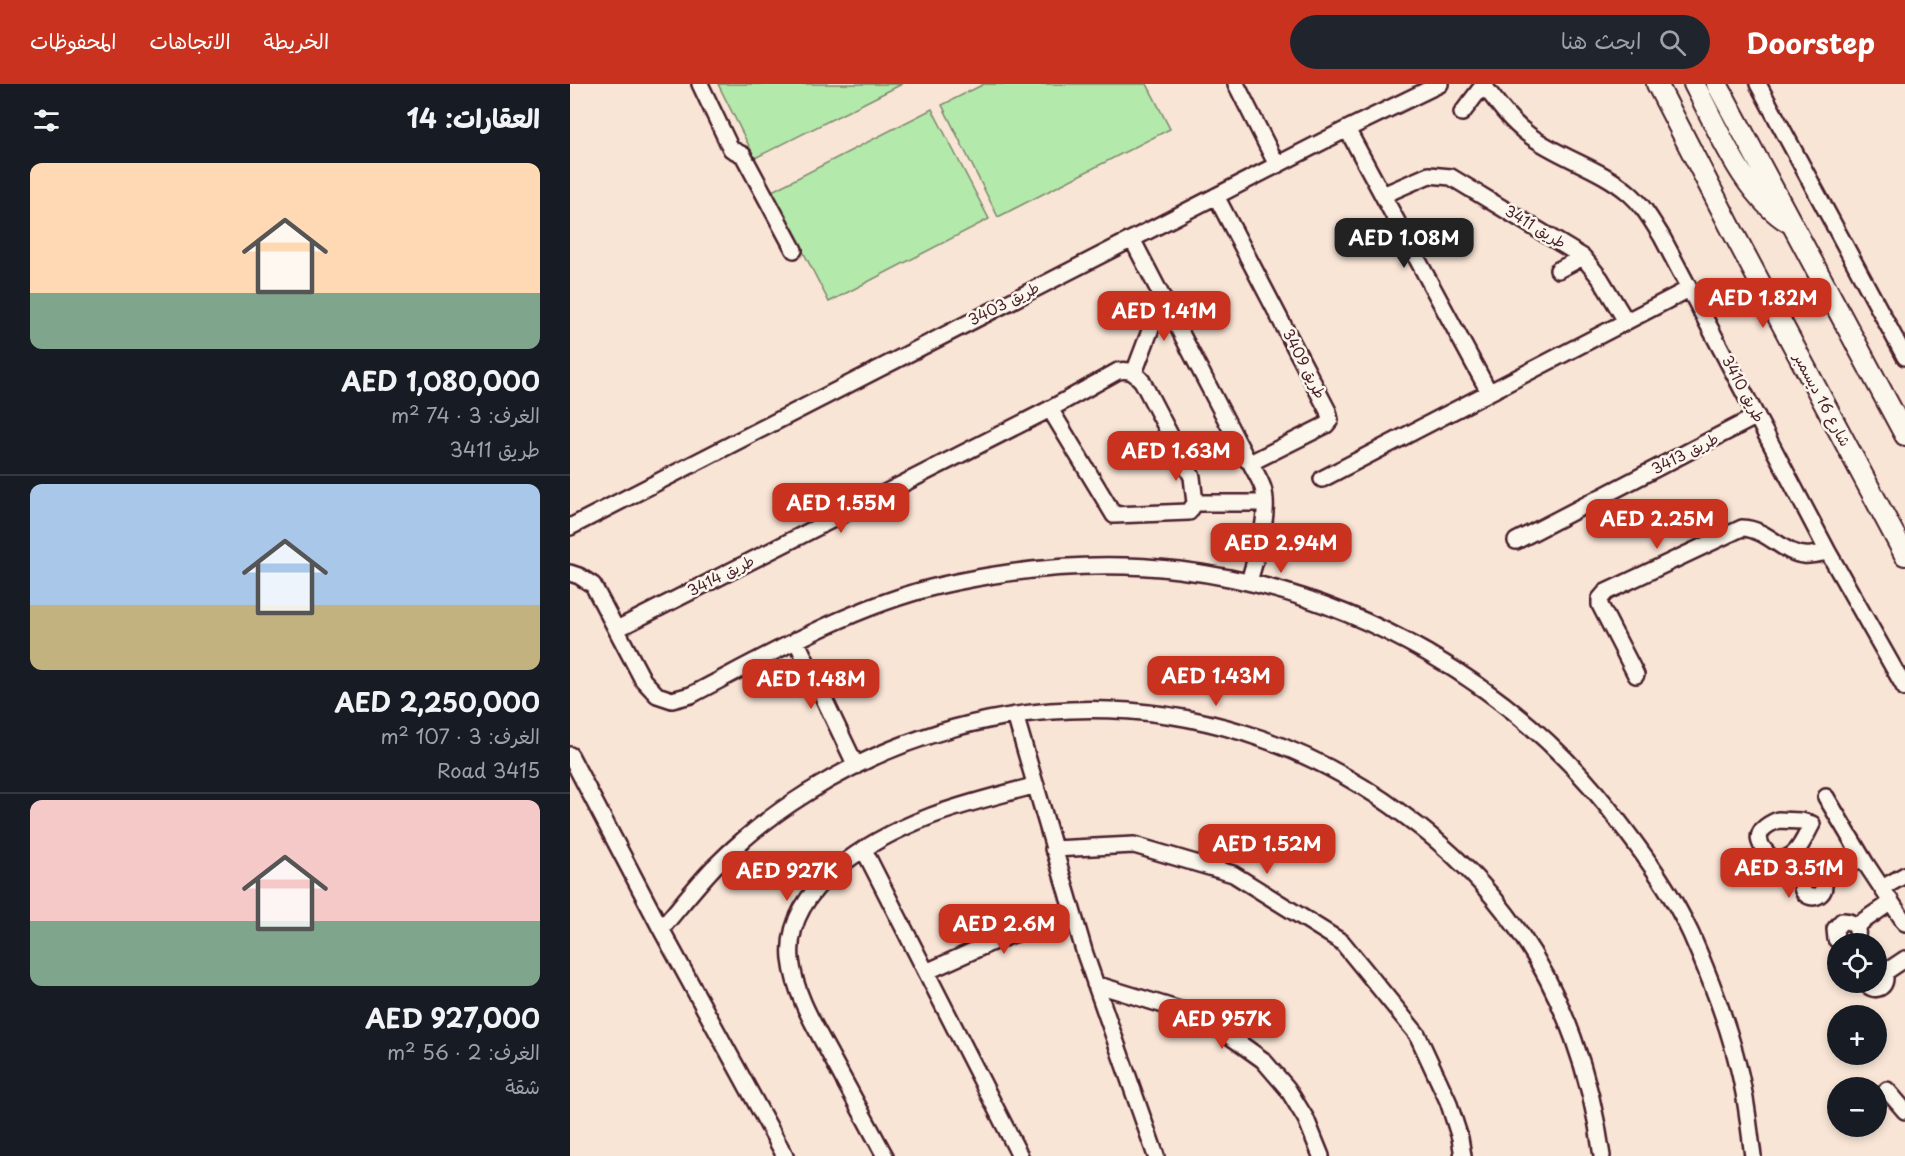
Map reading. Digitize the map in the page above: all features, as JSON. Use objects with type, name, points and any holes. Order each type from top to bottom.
[{"type":"main road","name":"شارع 16 ديسمبر","points":[[1657,84],[1905,555]]},
{"type":"main road","points":[[1694,84],[1752,189],[1778,216],[1795,226]]},
{"type":"main road","points":[[1717,84],[1905,435]]},
{"type":"street","points":[[700,84],[731,148],[743,155],[794,250]]},
{"type":"street","points":[[1236,84],[1277,165]]},
{"type":"street","name":"طريق 3403","points":[[570,527],[1347,129],[1440,84]]},
{"type":"street","points":[[1462,113],[1483,84]]},
{"type":"street","name":"طريق 3410","points":[[1483,84],[1515,124],[1530,136],[1613,182],[1629,194],[1652,220],[1828,552],[1905,688]]},
{"type":"street","points":[[1758,84],[1905,357]]},
{"type":"street","points":[[1347,129],[1489,392]]},
{"type":"street","name":"طريق 3411","points":[[1383,195],[1429,175],[1440,174],[1451,177],[1582,257],[1600,278],[1626,321]]},
{"type":"street","name":"طريق 3409","points":[[1216,196],[1328,411],[1330,420],[1326,425],[1250,462]]},
{"type":"street","points":[[1132,239],[1262,487],[1265,503],[1264,516],[1249,582]]},
{"type":"street","points":[[1557,270],[1582,257]]},
{"type":"street","points":[[1322,479],[1689,289]]},
{"type":"street","points":[[1050,409],[1114,514],[1189,512],[1195,503],[1192,477],[1142,381],[1134,373],[1162,300]]},
{"type":"street","name":"طريق 3414","points":[[617,629],[1050,409],[1119,371],[1128,370],[1134,373]]},
{"type":"street","name":"طريق 3413","points":[[1516,541],[1757,416]]},
{"type":"street","points":[[1195,503],[1265,503]]},
{"type":"street","points":[[1636,675],[1600,605],[1600,599],[1606,592],[1742,528],[1754,528],[1791,551],[1803,555],[1828,552]]},
{"type":"street","points":[[570,573],[593,585],[644,680],[657,695],[672,700],[691,695],[796,640],[875,605],[953,582],[1034,568],[1112,565],[1179,570],[1249,582],[1323,604],[1415,645],[1478,683],[1541,734],[1601,796],[1654,868],[1689,931],[1724,1015],[1744,1092],[1753,1156]]},
{"type":"street","points":[[796,640],[856,766]]},
{"type":"street","points":[[661,929],[714,867],[760,826],[808,793],[856,766],[929,736],[1015,715],[1105,709],[1168,714],[1199,720],[1290,748],[1341,773],[1396,808],[1438,841],[1469,870],[1503,909],[1532,951],[1551,985],[1570,1030],[1596,1115],[1602,1156]]},
{"type":"street","points":[[1015,715],[1072,913],[1156,1156]]},
{"type":"street","points":[[570,755],[661,929],[785,1156]]},
{"type":"street","points":[[885,1156],[810,1017],[797,985],[791,958],[795,926],[809,897],[826,877],[890,834],[932,815],[1036,785]]},
{"type":"street","points":[[1826,797],[1862,858],[1904,918]]},
{"type":"street","points":[[1812,824],[1834,811]]},
{"type":"street","points":[[1053,849],[1134,845],[1233,874],[1342,942],[1418,1034],[1448,1101],[1460,1138],[1462,1156]]},
{"type":"street","points":[[864,850],[1020,1156]]},
{"type":"street","points":[[1823,881],[1862,858]]},
{"type":"street","points":[[1882,888],[1905,875]]},
{"type":"street","points":[[1856,926],[1891,902]]},
{"type":"street","points":[[926,972],[995,941],[1072,913]]},
{"type":"street","points":[[1834,933],[1838,924],[1847,921],[1856,926]]},
{"type":"street","points":[[1856,926],[1857,933]]},
{"type":"street","points":[[1887,968],[1905,959]]},
{"type":"street","points":[[1095,984],[1203,1017],[1263,1060],[1287,1088],[1306,1119],[1321,1156]]},
{"type":"street","points":[[1887,1090],[1905,1111]]},
{"type":"green space","points":[[718,84],[902,84],[755,158]]},
{"type":"green space","points":[[984,84],[1147,84],[1170,129],[998,217],[942,105]]},
{"type":"green space","points":[[932,109],[989,219],[829,302],[772,191]]}]
